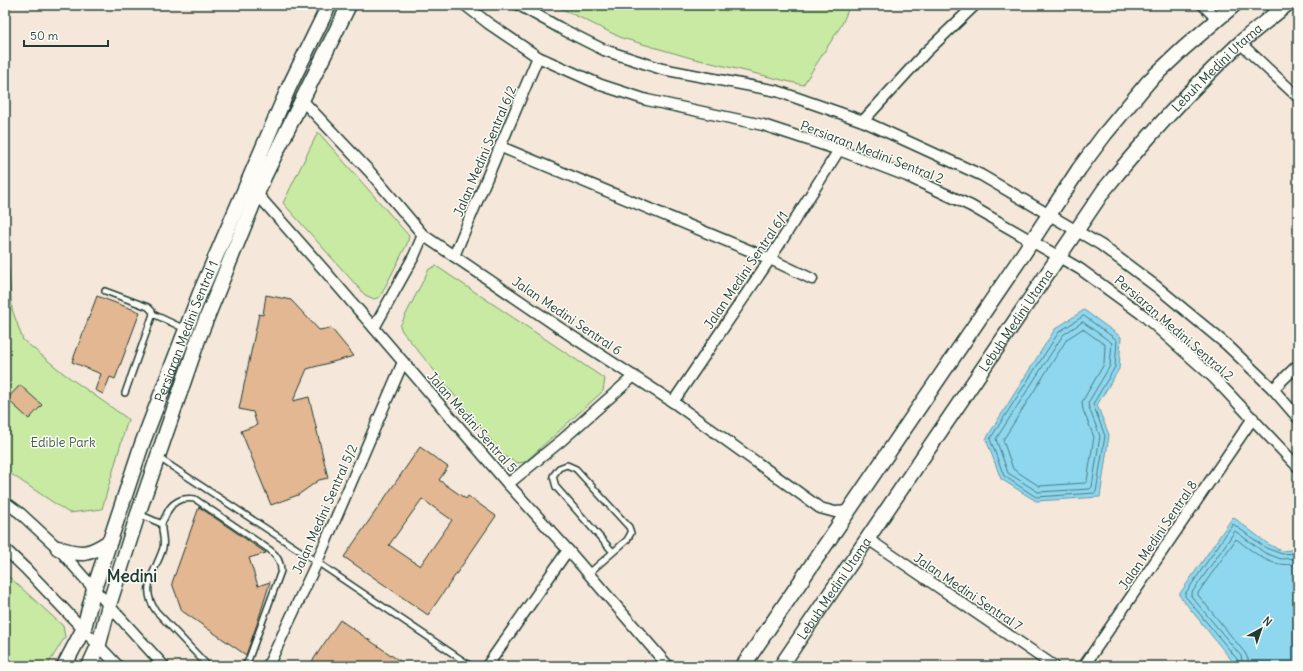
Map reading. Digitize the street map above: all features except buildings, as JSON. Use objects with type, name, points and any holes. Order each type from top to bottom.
[{"type":"main road","name":"Persiaran Medini Sentral 1","points":[[64,666],[84,628],[94,589],[142,444],[186,330],[246,184],[289,87],[329,5]]},
{"type":"main road","name":"Persiaran Medini Sentral 1","points":[[89,666],[99,644],[109,605],[138,514],[199,337],[280,145],[349,5]]},
{"type":"main road","points":[[743,666],[1050,214],[1079,168],[1149,81],[1232,5]]},
{"type":"main road","name":"Lebuh Medini Utama","points":[[781,666],[1077,232],[1104,190],[1176,106],[1240,43],[1286,5]]},
{"type":"main road","points":[[58,548],[75,554],[88,553],[100,548],[110,541]]},
{"type":"street","name":"Persiaran Medini Sentral 2","points":[[466,5],[488,23],[538,57],[601,85],[647,100],[763,124],[839,150],[907,176],[971,206],[1080,269],[1143,315],[1214,378],[1298,467]]},
{"type":"street","name":"Persiaran Medini Sentral 2","points":[[519,5],[604,50],[662,69],[777,91],[863,121],[981,175],[1101,245],[1157,287],[1227,345],[1273,389],[1298,418]]},
{"type":"street","points":[[863,121],[925,53],[975,5]]},
{"type":"street","points":[[1203,5],[1217,19]]},
{"type":"street","points":[[1240,43],[1298,97]]},
{"type":"street","name":"Jalan Medini Sentral 6/2","points":[[454,256],[538,57]]},
{"type":"street","name":"Jalan Medini Sentral 6","points":[[302,100],[370,172],[423,235],[672,402],[820,508],[835,512],[849,511]]},
{"type":"street","points":[[501,147],[770,259],[812,279]]},
{"type":"street","name":"Jalan Medini Sentral 6/1","points":[[672,402],[770,259],[839,150]]},
{"type":"street","name":"Jalan Medini Sentral 5","points":[[258,195],[668,666]]},
{"type":"street","points":[[374,328],[414,256],[423,235]]},
{"type":"street","name":"Jalan Medini Sentral 5/2","points":[[268,666],[317,562],[403,362]]},
{"type":"street","points":[[1273,389],[1298,366]]},
{"type":"street","points":[[508,484],[562,440],[634,376]]},
{"type":"street","name":"Jalan Medini Sentral 8","points":[[1084,666],[1253,418]]},
{"type":"street","points":[[5,502],[20,513],[58,548],[164,666]]},
{"type":"street","name":"Jalan Medini Sentral 7","points":[[868,539],[1054,666]]},
{"type":"street","points":[[5,549],[84,628],[118,666]]},
{"type":"street","points":[[487,666],[568,550]]},
{"type":"lane","points":[[105,291],[148,307],[153,314],[186,330]]},
{"type":"lane","points":[[125,393],[153,314]]},
{"type":"lane","points":[[157,456],[471,666]]},
{"type":"lane","points":[[588,574],[627,540],[631,533],[629,527],[576,469],[567,465],[558,468],[553,476],[556,486],[613,552]]},
{"type":"lane","points":[[208,666],[152,606],[148,589],[164,540],[162,524],[167,511],[173,504],[181,499],[195,499],[270,550],[276,555],[281,563],[281,571],[248,661],[244,666]]},
{"type":"lane","points":[[138,514],[162,524]]},
{"type":"green space","points":[[554,5],[850,5],[842,24],[803,85],[691,58],[622,38]]},
{"type":"green space","points":[[318,132],[409,236],[407,244],[380,297],[374,299],[365,295],[283,203]]},
{"type":"green space","name":"Edible Park","points":[[5,223],[12,309],[23,340],[63,373],[128,419],[102,509],[69,513],[5,470]]},
{"type":"green space","points":[[436,266],[605,379],[603,391],[525,462],[517,463],[504,456],[402,331],[400,326],[429,269]]},
{"type":"green space","points":[[5,573],[63,626],[65,637],[47,666],[5,666]]},
{"type":"water","points":[[1084,310],[1121,337],[1119,369],[1097,405],[1109,435],[1100,497],[1036,501],[1001,479],[986,439],[1055,329]]},
{"type":"water","points":[[1233,517],[1268,544],[1282,551],[1298,549],[1298,666],[1234,666],[1233,662],[1179,595]]},
{"type":"district","name":"Medini","points":[[132,576]]}]
